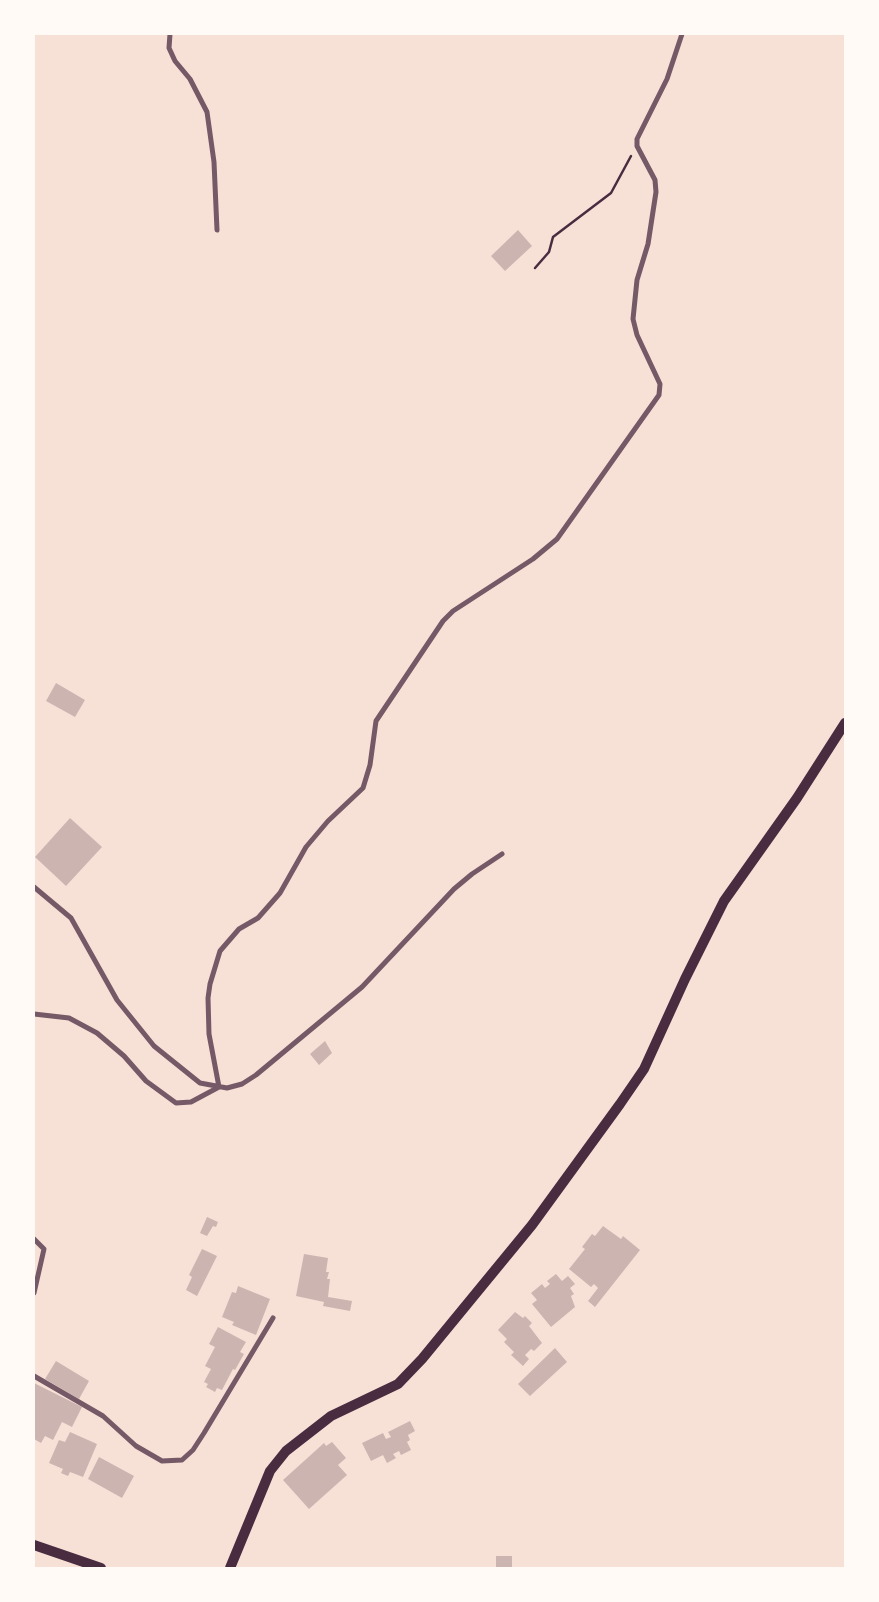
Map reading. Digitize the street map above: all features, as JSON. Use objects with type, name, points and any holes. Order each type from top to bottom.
[{"type":"main road","points":[[230,1568],[270,1471],[286,1451],[331,1416],[398,1384],[422,1359],[532,1225],[644,1069],[685,979],[724,901],[797,798],[845,723]]},
{"type":"main road","points":[[34,1545],[100,1568]]},
{"type":"street","points":[[170,34],[168,48],[190,79],[207,112],[214,162],[217,230]]},
{"type":"street","points":[[219,1086],[209,1034],[208,998],[220,951],[239,929],[258,918],[280,893],[306,847],[328,821],[363,788],[370,765],[376,721],[443,621],[453,611],[532,560],[557,539],[659,395],[660,384],[636,335],[633,319],[637,280],[648,244],[656,192],[650,169],[637,146],[640,131],[667,79],[682,34]]},
{"type":"street","points":[[34,887],[71,918],[117,1000],[154,1046],[200,1083],[227,1088],[242,1084],[362,987],[472,874],[502,854]]},
{"type":"street","points":[[34,1014],[69,1018],[97,1033],[124,1056],[146,1081],[176,1103],[191,1102],[219,1086]]},
{"type":"street","points":[[34,1239],[44,1249],[34,1293]]},
{"type":"street","points":[[34,1376],[103,1416],[136,1446],[162,1461],[182,1460],[193,1450],[204,1433],[272,1318]]},
{"type":"path","points":[[535,268],[549,252],[554,237],[611,193],[637,146]]},
{"type":"building","points":[[518,230],[532,246],[505,271],[491,256]]},
{"type":"building","points":[[56,683],[85,700],[75,717],[46,701]]},
{"type":"building","points":[[70,818],[102,847],[66,886],[35,857]]},
{"type":"building","points":[[325,1041],[332,1053],[319,1065],[310,1054]]},
{"type":"building","points":[[207,1217],[218,1222],[216,1227],[213,1226],[207,1236],[200,1233]]},
{"type":"building","points":[[603,1226],[621,1239],[623,1236],[640,1250],[595,1307],[588,1301],[598,1288],[594,1284],[591,1287],[569,1269],[585,1249],[582,1247],[592,1234],[595,1236]]},
{"type":"building","points":[[202,1249],[217,1256],[197,1296],[186,1290],[192,1277],[189,1275]]},
{"type":"building","points":[[304,1254],[328,1258],[326,1272],[329,1272],[327,1279],[330,1279],[328,1297],[352,1301],[350,1311],[323,1306],[324,1302],[296,1296]]},
{"type":"building","points":[[556,1274],[562,1281],[568,1276],[575,1284],[570,1288],[574,1294],[571,1296],[575,1307],[551,1327],[532,1304],[537,1300],[531,1293],[542,1284],[545,1288],[550,1284],[547,1281]]},
{"type":"building","points":[[238,1286],[270,1299],[256,1335],[232,1325],[234,1322],[222,1317],[232,1292],[236,1293]]},
{"type":"building","points":[[515,1312],[523,1318],[525,1316],[532,1323],[529,1326],[542,1343],[534,1351],[531,1349],[525,1355],[529,1359],[523,1366],[511,1355],[514,1352],[504,1342],[507,1339],[498,1330]]},
{"type":"building","points":[[218,1327],[246,1342],[240,1352],[244,1354],[235,1370],[233,1369],[222,1390],[217,1388],[215,1392],[206,1387],[208,1384],[204,1382],[211,1369],[205,1366],[215,1347],[209,1344]]},
{"type":"building","points":[[555,1348],[567,1362],[530,1396],[518,1384]]},
{"type":"building","points":[[56,1361],[89,1381],[79,1399],[45,1379]]},
{"type":"building","points":[[34,1383],[82,1407],[72,1427],[62,1422],[53,1440],[45,1436],[41,1443],[34,1439]]},
{"type":"building","points":[[410,1421],[415,1431],[408,1435],[410,1440],[407,1442],[411,1450],[401,1455],[399,1451],[393,1454],[396,1458],[387,1463],[383,1455],[371,1461],[362,1443],[383,1433],[386,1439],[391,1437],[388,1432]]},
{"type":"building","points":[[70,1432],[97,1444],[83,1477],[70,1472],[68,1476],[61,1473],[63,1469],[49,1463],[59,1440],[65,1442]]},
{"type":"building","points":[[332,1442],[346,1458],[338,1465],[347,1475],[309,1509],[283,1480],[324,1443],[326,1446]]},
{"type":"building","points":[[99,1457],[134,1476],[122,1498],[88,1479]]},
{"type":"building","points":[[496,1556],[512,1556],[512,1568],[496,1568]]}]
